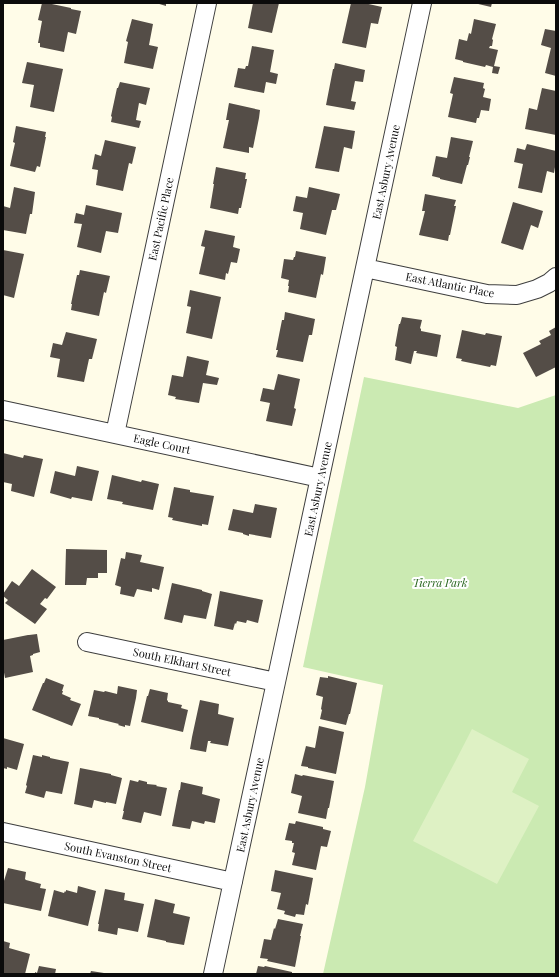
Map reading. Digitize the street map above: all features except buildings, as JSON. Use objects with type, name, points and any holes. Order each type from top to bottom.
[{"type":"street","name":"East Pacific Place","points":[[115,434],[207,3]]},
{"type":"street","name":"East Asbury Avenue","points":[[213,974],[422,3]]},
{"type":"street","name":"East Atlantic Place","points":[[365,268],[487,294],[517,295],[537,289],[549,283],[556,277]]},
{"type":"street","name":"Eagle Court","points":[[3,410],[320,478]]},
{"type":"street","name":"South Elkhart Street","points":[[87,642],[276,682]]},
{"type":"street","name":"South Evanston Street","points":[[3,832],[233,882]]},
{"type":"green space","name":"Tierra Park","points":[[364,377],[518,408],[556,395],[556,974],[323,974],[365,787],[383,685],[303,667]]},
{"type":"green space","points":[[472,729],[529,759],[512,792],[539,806],[497,884],[413,841]]}]
